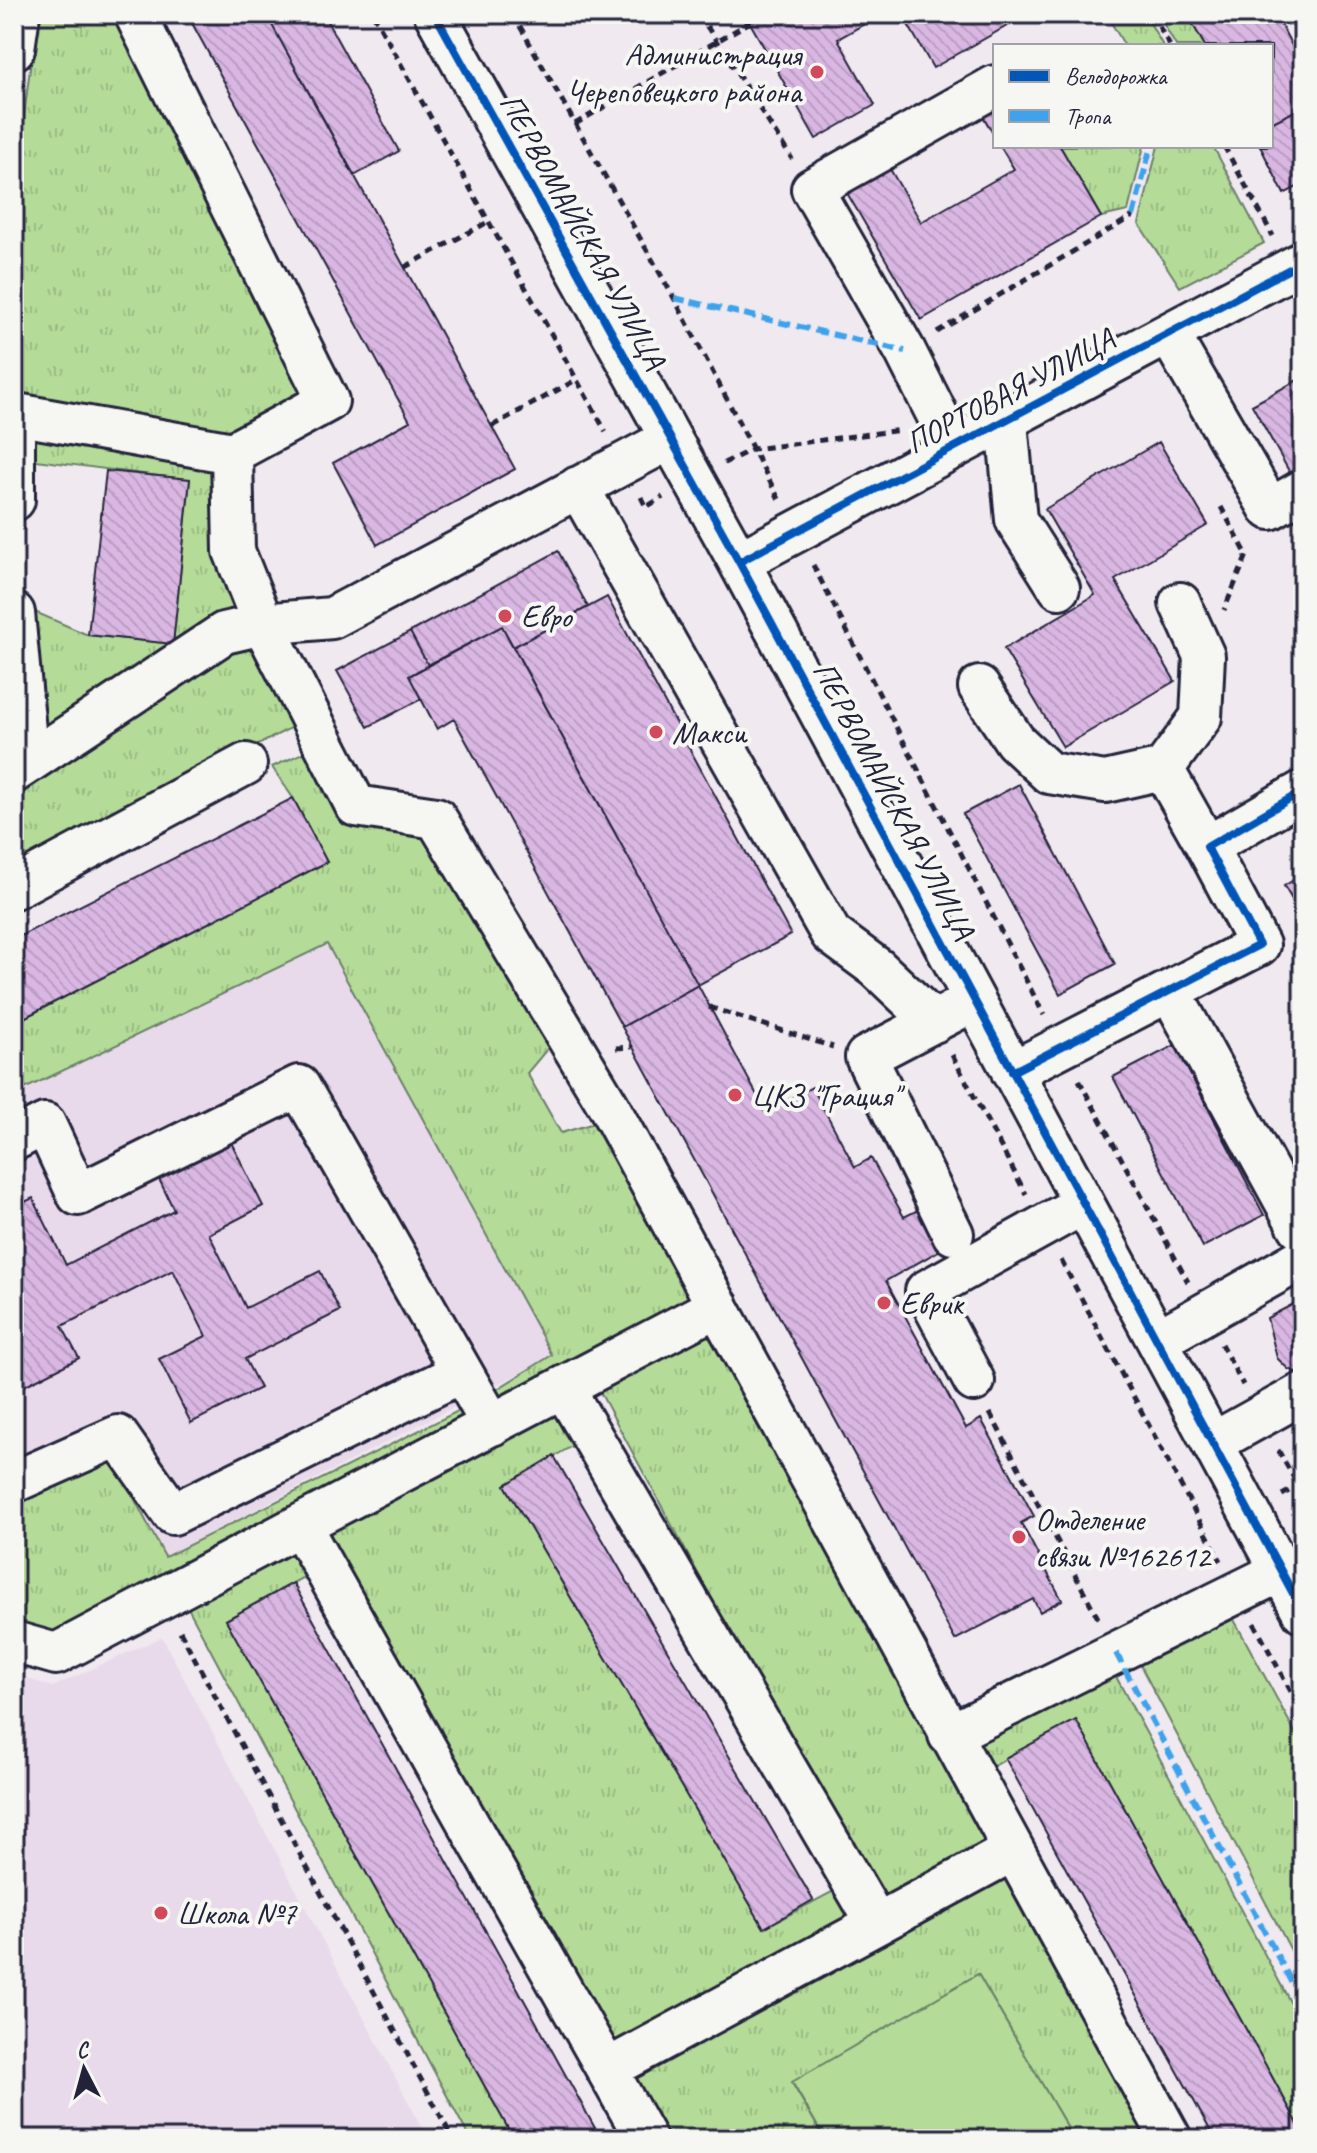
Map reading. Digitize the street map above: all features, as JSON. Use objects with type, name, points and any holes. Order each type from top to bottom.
[{"type":"street","points":[[14,49],[19,14]]},
{"type":"street","points":[[14,500],[15,413],[232,453],[328,401],[135,14]]},
{"type":"street","name":"ПЕРВОМАЙСКАЯ УЛИЦА","points":[[435,14],[739,562],[1296,1595]]},
{"type":"street","points":[[954,448],[905,351],[812,189],[993,87]]},
{"type":"street","name":"ПОРТОВАЯ УЛИЦА","points":[[739,562],[1297,265]]},
{"type":"street","points":[[1169,334],[1270,509],[1303,490]]},
{"type":"street","points":[[1007,422],[1016,520],[1059,588]]},
{"type":"street","points":[[21,768],[224,633],[263,624],[332,618],[670,439]]},
{"type":"street","points":[[232,453],[234,551],[263,624],[356,806],[436,818],[608,1105],[1171,2139]]},
{"type":"street","points":[[578,487],[831,934],[877,968],[934,1022]]},
{"type":"street","points":[[979,687],[1015,741],[1049,773],[1105,782],[1163,769],[1201,717],[1204,656],[1180,603]]},
{"type":"street","points":[[14,613],[21,768]]},
{"type":"street","points":[[14,888],[246,764]]},
{"type":"street","points":[[1012,1072],[1259,945],[1163,769]]},
{"type":"street","points":[[1207,847],[1303,791]]},
{"type":"street","points":[[1158,1340],[1205,1314],[1301,1243],[1170,991]]},
{"type":"street","points":[[953,1234],[866,1057],[974,1001]]},
{"type":"street","points":[[14,1140],[45,1124],[78,1195],[299,1086],[492,1425]]},
{"type":"street","points":[[974,1381],[926,1291],[1083,1204]]},
{"type":"street","points":[[14,1642],[56,1654],[718,1306]]},
{"type":"street","points":[[14,1482],[118,1436],[173,1514],[462,1372]]},
{"type":"street","points":[[563,1387],[877,1924]]},
{"type":"street","points":[[1213,1443],[1303,1393]]},
{"type":"street","points":[[300,1525],[646,2139]]},
{"type":"street","points":[[949,1735],[1238,1593],[1296,1595]]},
{"type":"street","points":[[608,2069],[1012,1851]]},
{"type":"path","points":[[373,14],[646,507]]},
{"type":"path","points":[[513,14],[674,298],[1061,1048],[1205,1314]]},
{"type":"path","points":[[699,14],[812,189]]},
{"type":"path","points":[[1152,14],[1169,44]]},
{"type":"path","points":[[575,124],[750,22]]},
{"type":"path","points":[[1225,148],[1297,265]]},
{"type":"path","points":[[905,351],[1133,216]]},
{"type":"path","points":[[405,267],[488,222]]},
{"type":"path","points":[[492,426],[576,380]]},
{"type":"path","points":[[1204,656],[1247,555],[1218,501]]},
{"type":"path","points":[[709,1007],[866,1057]]},
{"type":"path","points":[[934,1022],[1303,1714]]},
{"type":"path","points":[[974,1381],[1116,1653]]},
{"type":"path","points":[[162,1598],[453,2139]]},
{"type":"shaded area","points":[[327,943],[553,1356],[164,1557],[14,1504],[14,1094]]},
{"type":"shaded area","name":"Школа №7","points":[[162,1637],[428,2139],[14,2139],[14,1674],[52,1687]]},
{"type":"green space","points":[[37,14],[118,14],[310,394],[236,439],[14,396],[14,193]]},
{"type":"green space","points":[[1106,14],[1145,14],[1162,44],[1124,44]]},
{"type":"green space","points":[[1158,14],[1187,14],[1204,44],[1175,44]]},
{"type":"green space","points":[[1061,148],[1144,148],[1128,211],[1101,217]]},
{"type":"green space","points":[[1158,148],[1214,148],[1264,243],[1180,287],[1139,224]]},
{"type":"green space","points":[[31,428],[220,461],[245,616],[38,739],[26,608],[88,635],[173,644],[190,480],[28,459]]},
{"type":"green space","points":[[254,642],[296,725],[14,872],[14,788],[232,646]]},
{"type":"green space","points":[[312,749],[422,834],[548,1048],[527,1073],[561,1133],[601,1121],[711,1301],[497,1413],[486,1396],[552,1355],[327,944],[14,1094],[14,1023],[327,862],[293,798],[272,767]]},
{"type":"green space","points":[[717,1313],[997,1849],[880,1910],[595,1383]]},
{"type":"green space","points":[[557,1402],[579,1442],[505,1485],[764,1928],[843,1886],[860,1921],[611,2056],[317,1534]]},
{"type":"green space","points":[[472,1404],[483,1423],[57,1644],[14,1633],[14,1504],[114,1460],[165,1557]]},
{"type":"green space","points":[[293,1546],[311,1573],[226,1620],[514,2139],[470,2139],[185,1602]]},
{"type":"green space","points":[[1232,1616],[1303,1747],[1303,1973],[1138,1661]]},
{"type":"green space","points":[[1113,1671],[1303,2026],[1303,2133],[1076,1720],[983,1772],[967,1739]]},
{"type":"green space","points":[[1007,1866],[1159,2139],[1074,2139],[978,1974],[792,2083],[825,2139],[657,2139],[622,2073]]},
{"type":"green space","points":[[978,1974],[1074,2139],[825,2139],[792,2082]]},
{"type":"building","points":[[187,14],[266,14],[515,469],[377,545],[333,463],[410,421]]},
{"type":"building","points":[[266,14],[323,14],[399,151],[354,176]]},
{"type":"building","name":"Администрация Череповецкого района","points":[[745,14],[882,14],[838,39],[875,105],[816,139]]},
{"type":"building","points":[[902,14],[1028,14],[933,68]]},
{"type":"building","points":[[1187,14],[1275,14],[1303,66],[1303,107],[1273,122],[1273,44],[1204,44]]},
{"type":"building","points":[[1303,107],[1303,184],[1284,194],[1261,148],[1273,148],[1273,122]]},
{"type":"building","points":[[993,110],[993,134],[983,116]]},
{"type":"building","points":[[1001,148],[1061,148],[1101,217],[921,320],[847,193],[890,169],[921,222],[1014,169]]},
{"type":"building","points":[[1303,377],[1303,466],[1290,473],[1252,405]]},
{"type":"building","points":[[1159,442],[1208,525],[1115,580],[1175,681],[1063,747],[1004,649],[1095,595],[1045,509]]},
{"type":"building","points":[[106,471],[190,479],[173,644],[88,635]]},
{"type":"building","name":"Евро","points":[[558,551],[588,607],[513,647],[502,626],[428,665],[410,632]]},
{"type":"building","points":[[607,597],[791,935],[698,985],[513,647]]},
{"type":"building","points":[[502,626],[698,985],[622,1027],[454,719],[437,729],[409,676]]},
{"type":"building","points":[[410,632],[428,665],[409,676],[421,699],[368,727],[337,671]]},
{"type":"building","points":[[1019,784],[1115,964],[1060,994],[963,814]]},
{"type":"building","points":[[293,798],[327,862],[14,1023],[14,939]]},
{"type":"building","points":[[1303,874],[1303,918],[1284,886]]},
{"type":"building","points":[[698,985],[766,1112],[812,1087],[855,1167],[871,1158],[904,1217],[918,1210],[940,1250],[886,1281],[966,1428],[981,1419],[1034,1516],[1021,1523],[1062,1600],[1040,1612],[1033,1599],[955,1640],[622,1027]]},
{"type":"building","points":[[1175,1045],[1264,1215],[1203,1247],[1113,1077]]},
{"type":"building","points":[[230,1140],[263,1206],[209,1234],[246,1308],[320,1271],[340,1311],[245,1359],[260,1388],[191,1423],[159,1359],[206,1336],[173,1270],[62,1326],[79,1358],[14,1391],[14,1313],[25,1308],[14,1286],[14,1207],[33,1198],[66,1265],[174,1210],[158,1177]]},
{"type":"building","points":[[1303,1299],[1303,1375],[1288,1369],[1277,1358],[1267,1318]]},
{"type":"building","points":[[554,1456],[813,1900],[764,1928],[505,1485]]},
{"type":"building","points":[[293,1583],[601,2139],[514,2139],[226,1620]]},
{"type":"building","points":[[1076,1720],[1303,2133],[1303,2139],[1215,2139],[1005,1758]]},
{"type":"marked path","points":[[1133,216],[1150,148]]},
{"type":"marked path","points":[[674,298],[905,351]]},
{"type":"marked path","points":[[1116,1653],[1303,2004]]},
{"type":"cycle path","points":[[435,14],[739,562],[1303,1612]]},
{"type":"cycle path","points":[[739,562],[1303,262]]},
{"type":"cycle path","points":[[1012,1072],[1259,945],[1207,847],[1303,791]]},
{"type":"place","name":"Администрация Череповецкого района","points":[[817,72]]},
{"type":"place","name":"Евро","points":[[505,616]]},
{"type":"place","name":"Макси","points":[[656,732]]},
{"type":"place","name":"ЦКЗ \"Грация\"","points":[[735,1095]]},
{"type":"place","name":"Еврик","points":[[884,1303]]},
{"type":"place","name":"Отделение связи №162612","points":[[1019,1537]]},
{"type":"place","name":"Школа №7","points":[[161,1913]]}]
